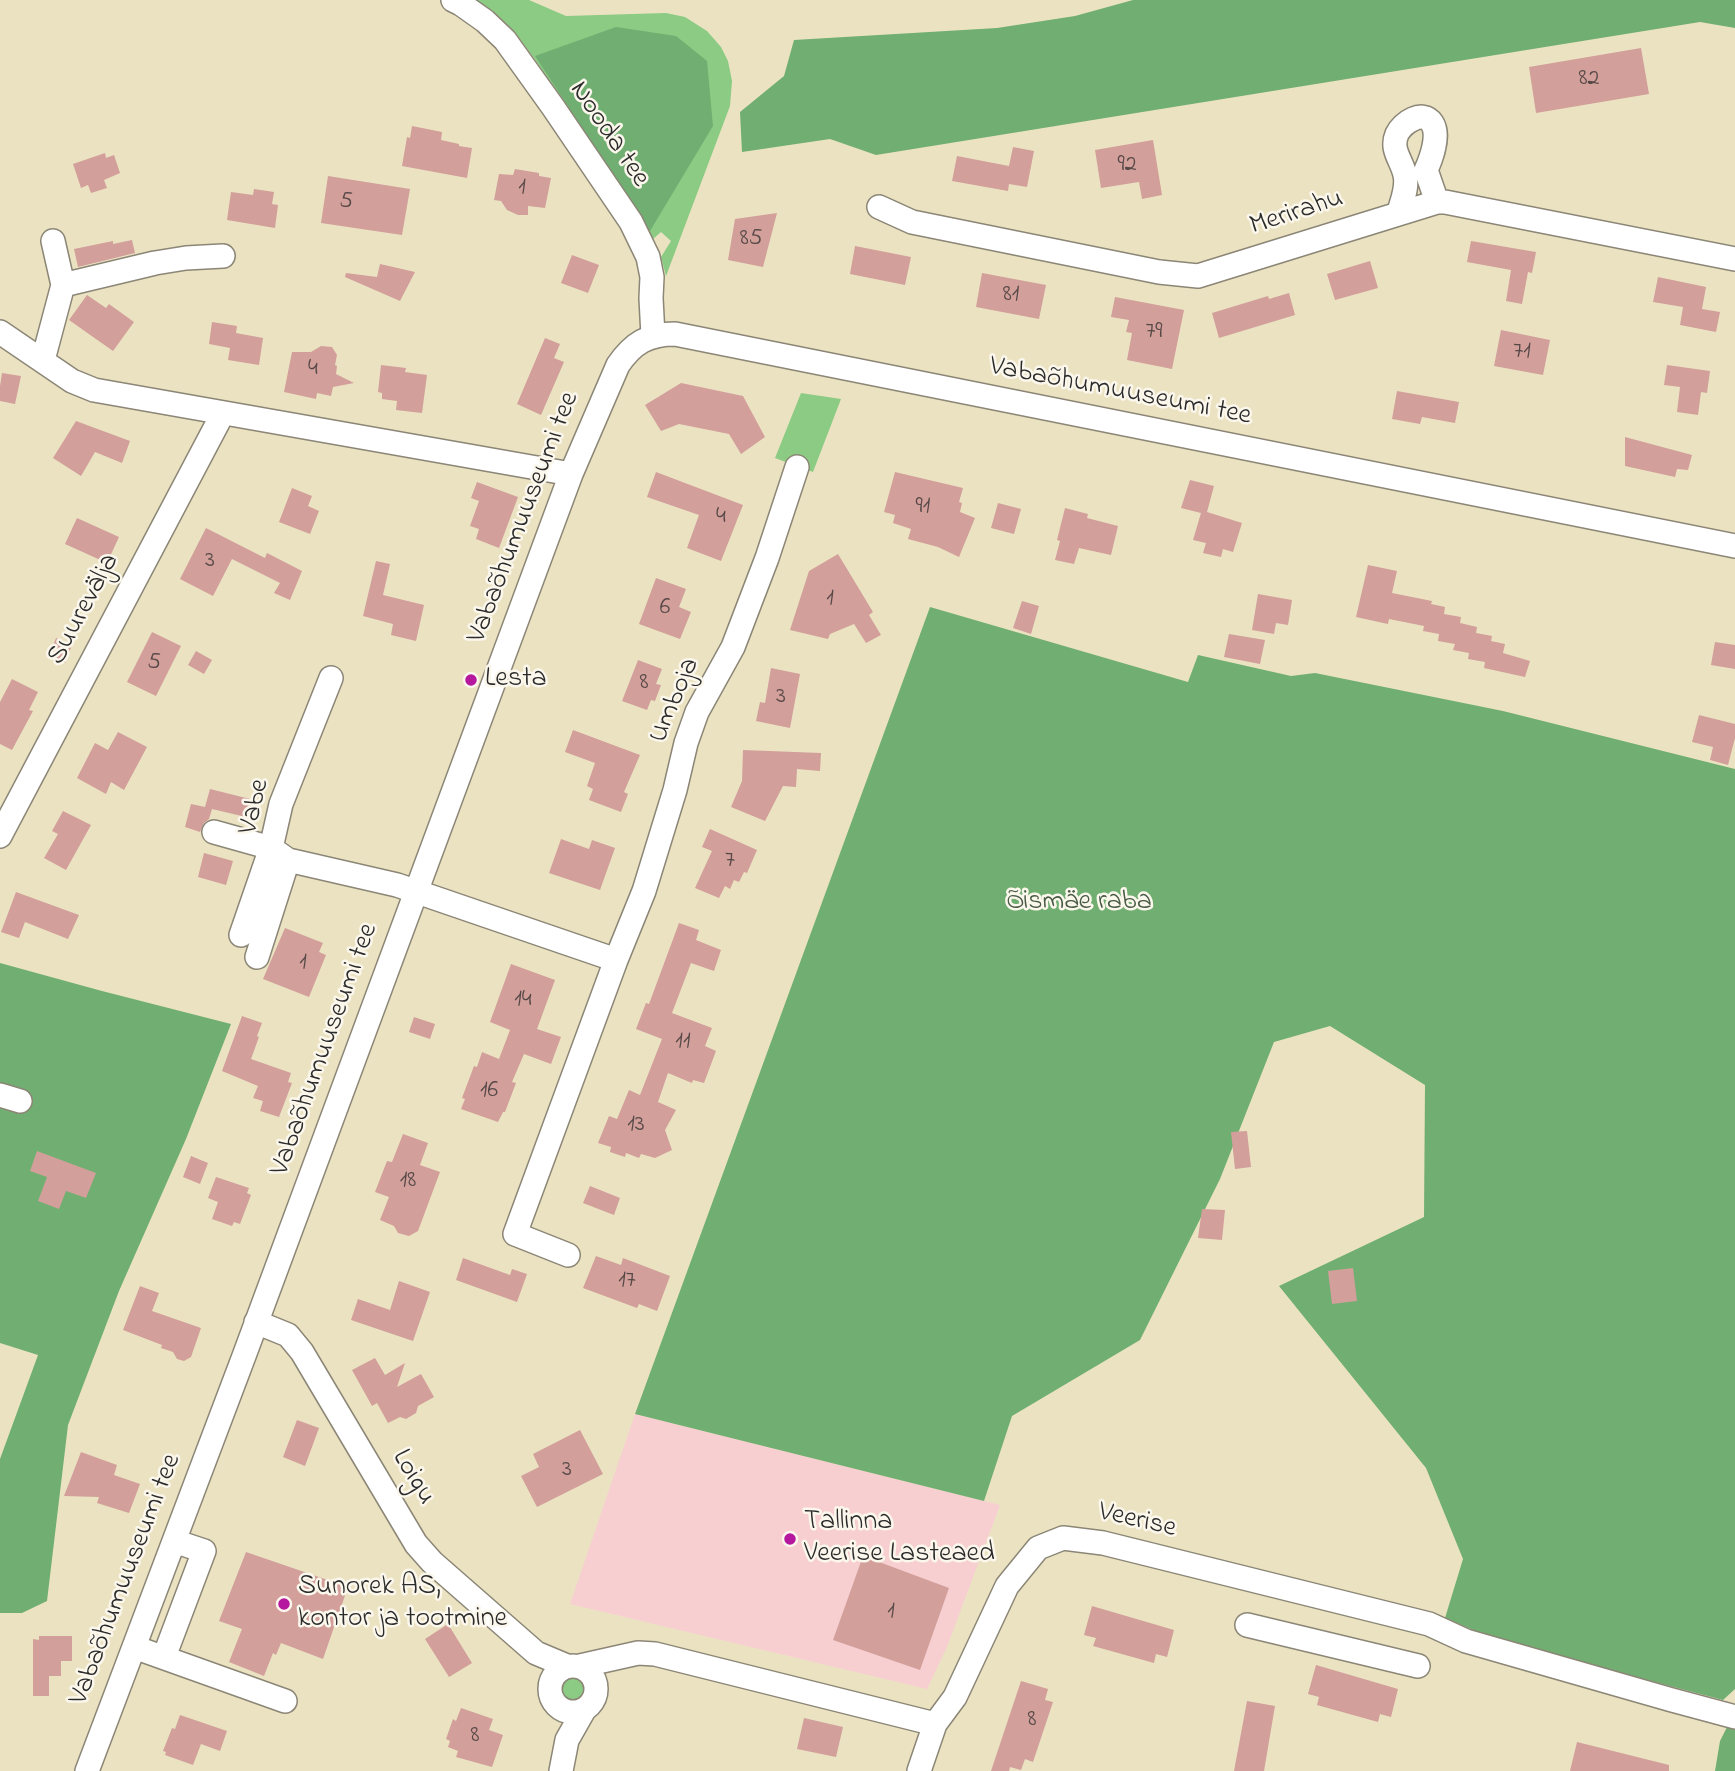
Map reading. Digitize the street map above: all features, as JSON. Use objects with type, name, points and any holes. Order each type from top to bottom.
[{"type":"street","name":"Nooda tee","points":[[453,0],[485,21],[505,40],[631,222],[648,257],[652,277],[653,336]]},
{"type":"street","points":[[1399,212],[1405,192],[1416,176],[1437,202]]},
{"type":"street","name":"Merirahu","points":[[880,207],[912,222],[1159,272],[1198,276],[1437,202],[1735,259]]},
{"type":"street","points":[[43,360],[63,285],[53,241]]},
{"type":"street","points":[[63,285],[155,263],[223,256]]},
{"type":"street","points":[[0,332],[72,380],[94,390],[571,474]]},
{"type":"street","name":"Vabaõhumuuseumi tee","points":[[87,1771],[571,474],[618,365],[636,344],[653,336],[675,334],[1735,547]]},
{"type":"street","name":"Suurevälja","points":[[0,836],[223,413]]},
{"type":"street","name":"Umboja","points":[[568,1255],[515,1234],[644,891],[697,712],[733,647],[767,558],[797,467]]},
{"type":"street","name":"Vabe","points":[[331,678],[281,804],[279,854],[416,891]]},
{"type":"street","points":[[214,832],[279,854]]},
{"type":"street","points":[[241,935],[279,854]]},
{"type":"street","points":[[257,957],[279,854]]},
{"type":"street","points":[[416,891],[616,960]]},
{"type":"street","name":"Loigu","points":[[256,1322],[288,1335],[302,1352],[416,1544],[432,1562],[536,1653],[573,1666]]},
{"type":"street","name":"Veerise","points":[[919,1771],[935,1724],[955,1697],[1007,1586],[1038,1548],[1063,1538],[1103,1543],[1429,1624],[1466,1641],[1735,1717]]},
{"type":"street","points":[[164,1657],[204,1551],[174,1541]]},
{"type":"street","points":[[1247,1625],[1418,1666]]},
{"type":"street","points":[[134,1647],[285,1701]]},
{"type":"street","name":"Loigu","points":[[536,1653],[555,1698],[568,1740]]},
{"type":"street","points":[[617,1658],[597,1689],[593,1701],[584,1710],[568,1712],[555,1698],[555,1675],[573,1666],[638,1653],[655,1654],[935,1724]]},
{"type":"street","points":[[573,1666],[587,1669],[596,1681],[597,1689]]},
{"type":"street","name":"Loigu","points":[[561,1771],[568,1740],[584,1710]]},
{"type":"shaded area","name":"Tallinna Veerise Lasteaed","points":[[635,1414],[1000,1505],[947,1647],[927,1689],[570,1604]]},
{"type":"green space","points":[[475,0],[529,0],[566,16],[666,13],[685,17],[707,31],[721,47],[728,61],[732,81],[730,106],[666,276],[661,257],[671,241],[661,232],[653,239],[514,31],[494,12]]},
{"type":"green space","points":[[1133,0],[1735,0],[1735,28],[1700,22],[876,155],[830,139],[742,152],[740,112],[784,76],[794,40],[997,28],[1075,16]]},
{"type":"green space","points":[[616,27],[676,36],[707,61],[713,126],[650,231],[535,56]]},
{"type":"green space","points":[[801,393],[841,399],[813,472],[775,458]]},
{"type":"green space","name":"Õismäe raba","points":[[930,607],[1188,682],[1198,655],[1291,676],[1315,673],[1503,711],[1735,769],[1735,1689],[1723,1700],[1499,1641],[1445,1618],[1463,1559],[1426,1468],[1279,1286],[1424,1217],[1425,1085],[1330,1026],[1274,1042],[1220,1179],[1140,1340],[1012,1416],[984,1501],[635,1414]]},
{"type":"green space","points":[[0,963],[231,1024],[186,1139],[119,1291],[68,1425],[47,1601],[22,1613],[0,1613],[0,1459],[38,1355],[0,1343]]},
{"type":"green space","points":[[574,1674],[583,1678],[587,1687],[583,1696],[574,1700],[565,1696],[561,1687],[565,1678]]},
{"type":"green space","points":[[1727,1727],[1735,1730],[1735,1771],[1715,1771],[1720,1741]]},
{"type":"building","points":[[1641,48],[1649,94],[1536,113],[1529,67]]},
{"type":"building","points":[[412,126],[442,132],[441,140],[472,148],[467,178],[402,166],[407,137],[410,138]]},
{"type":"building","points":[[1153,140],[1162,195],[1142,199],[1139,182],[1101,188],[1095,150]]},
{"type":"building","points":[[1013,147],[1034,151],[1027,187],[1009,184],[1008,191],[952,181],[957,156],[1009,166]]},
{"type":"building","points":[[105,153],[106,158],[114,155],[120,173],[104,180],[107,188],[91,193],[88,185],[81,188],[73,164]]},
{"type":"building","points":[[515,169],[551,178],[545,208],[528,206],[528,215],[518,215],[507,210],[501,201],[494,200],[499,174],[513,175]]},
{"type":"building","points":[[328,176],[410,189],[402,235],[321,223]]},
{"type":"building","points":[[254,189],[274,192],[272,204],[278,205],[275,228],[227,220],[231,192],[253,195]]},
{"type":"building","points":[[777,213],[763,267],[728,260],[735,219]]},
{"type":"building","points":[[132,240],[135,253],[78,267],[74,249]]},
{"type":"building","points":[[1471,241],[1536,252],[1532,273],[1528,272],[1522,304],[1506,301],[1511,270],[1467,262]]},
{"type":"building","points":[[855,246],[911,257],[905,285],[850,274]]},
{"type":"building","points":[[572,255],[599,265],[588,293],[561,283]]},
{"type":"building","points":[[1370,261],[1378,288],[1335,300],[1327,274]]},
{"type":"building","points":[[380,264],[415,272],[400,301],[345,277],[346,273],[377,277]]},
{"type":"building","points":[[982,273],[1046,285],[1039,319],[976,307]]},
{"type":"building","points":[[1658,277],[1706,287],[1702,309],[1720,312],[1716,332],[1680,325],[1683,307],[1653,302]]},
{"type":"building","points":[[1289,293],[1295,315],[1219,338],[1212,313],[1268,296],[1269,299]]},
{"type":"building","points":[[87,295],[106,308],[109,304],[134,322],[113,351],[69,320]]},
{"type":"building","points":[[1115,297],[1184,310],[1172,369],[1127,360],[1132,333],[1126,332],[1129,320],[1111,317]]},
{"type":"building","points":[[212,322],[237,326],[236,333],[263,338],[259,365],[228,360],[230,348],[209,344]]},
{"type":"building","points":[[1501,330],[1550,340],[1543,375],[1494,366]]},
{"type":"building","points":[[545,338],[560,344],[554,358],[564,362],[541,415],[517,404]]},
{"type":"building","points":[[321,346],[332,347],[337,355],[336,374],[354,383],[333,387],[331,396],[317,393],[316,399],[284,392],[292,352],[311,352]]},
{"type":"building","points":[[381,365],[406,368],[405,372],[427,375],[422,413],[396,410],[397,401],[382,399],[382,393],[378,392]]},
{"type":"building","points":[[1667,365],[1710,371],[1707,393],[1701,392],[1698,415],[1677,412],[1680,387],[1664,385]]},
{"type":"building","points":[[2,373],[21,376],[15,404],[0,401]]},
{"type":"building","points":[[681,383],[743,396],[765,437],[741,454],[729,434],[679,424],[661,431],[645,405]]},
{"type":"building","points":[[1397,391],[1459,402],[1455,423],[1422,417],[1420,424],[1392,419]]},
{"type":"building","points":[[76,421],[130,441],[122,463],[95,452],[81,476],[53,458]]},
{"type":"building","points":[[1625,437],[1692,455],[1688,470],[1677,469],[1675,477],[1625,466]]},
{"type":"building","points":[[656,472],[743,505],[721,561],[687,548],[699,515],[647,497]]},
{"type":"building","points":[[895,472],[963,488],[959,502],[962,503],[960,512],[975,518],[959,557],[938,547],[908,539],[911,529],[893,523],[895,515],[884,512]]},
{"type":"building","points":[[1190,480],[1214,486],[1207,512],[1242,523],[1233,552],[1223,549],[1221,557],[1203,553],[1206,543],[1193,540],[1201,513],[1181,508]]},
{"type":"building","points":[[477,482],[518,497],[499,548],[476,539],[479,529],[470,526],[479,501],[471,498]]},
{"type":"building","points":[[292,488],[312,496],[308,506],[319,511],[310,534],[279,522]]},
{"type":"building","points":[[998,503],[1021,509],[1014,534],[991,528]]},
{"type":"building","points":[[1065,508],[1088,514],[1087,518],[1118,526],[1111,555],[1079,548],[1074,564],[1055,560]]},
{"type":"building","points":[[77,518],[119,537],[107,563],[65,544]]},
{"type":"building","points":[[206,528],[265,558],[267,553],[302,571],[290,600],[274,593],[280,583],[232,559],[213,596],[180,579]]},
{"type":"building","points":[[838,554],[873,612],[869,615],[881,635],[866,643],[854,624],[830,634],[828,639],[790,630],[809,571]]},
{"type":"building","points":[[376,561],[390,564],[383,595],[424,605],[416,641],[391,635],[393,624],[363,616]]},
{"type":"building","points":[[1368,565],[1397,571],[1392,593],[1432,601],[1431,604],[1445,607],[1444,614],[1461,617],[1460,623],[1477,627],[1476,633],[1492,636],[1491,641],[1505,644],[1503,653],[1530,661],[1525,677],[1484,668],[1485,662],[1468,659],[1469,653],[1453,650],[1455,644],[1438,641],[1439,634],[1423,631],[1424,626],[1389,619],[1388,624],[1356,617]]},
{"type":"building","points":[[656,578],[686,589],[679,607],[691,612],[680,639],[639,624]]},
{"type":"building","points":[[1258,594],[1292,600],[1288,625],[1276,623],[1274,634],[1252,630]]},
{"type":"building","points":[[1022,601],[1039,606],[1031,634],[1013,628]]},
{"type":"building","points":[[152,632],[181,646],[156,696],[127,682]]},
{"type":"building","points":[[1229,634],[1265,640],[1260,664],[1224,657]]},
{"type":"building","points":[[56,638],[72,645],[65,663],[49,656]]},
{"type":"building","points":[[1715,642],[1735,645],[1735,669],[1711,665]]},
{"type":"building","points":[[196,651],[212,660],[204,674],[188,665]]},
{"type":"building","points":[[638,660],[662,669],[656,684],[661,685],[655,701],[651,700],[647,710],[622,701]]},
{"type":"building","points":[[771,668],[800,674],[790,728],[756,721],[760,702],[765,703]]},
{"type":"building","points":[[12,679],[38,692],[29,710],[33,711],[12,750],[0,744],[0,702]]},
{"type":"building","points":[[1699,715],[1735,724],[1735,738],[1728,765],[1710,760],[1713,747],[1692,742]]},
{"type":"building","points":[[573,730],[640,755],[624,792],[628,794],[621,812],[589,800],[593,789],[587,786],[595,763],[565,752]]},
{"type":"building","points":[[118,732],[147,747],[124,790],[111,782],[106,794],[77,778],[95,743],[108,750]]},
{"type":"building","points":[[743,750],[821,753],[820,771],[797,769],[796,787],[783,786],[765,821],[731,807],[742,781]]},
{"type":"building","points":[[210,789],[250,799],[246,817],[212,809],[200,832],[185,827],[191,804],[205,807]]},
{"type":"building","points":[[63,811],[91,825],[66,870],[44,858],[58,834],[52,831]]},
{"type":"building","points":[[710,829],[757,850],[747,873],[744,872],[739,882],[734,880],[730,889],[725,886],[719,898],[695,888],[712,851],[702,847]]},
{"type":"building","points":[[561,839],[589,849],[592,840],[615,848],[600,890],[549,873]]},
{"type":"building","points":[[204,853],[233,861],[226,885],[198,877]]},
{"type":"building","points":[[16,892],[79,915],[68,939],[25,922],[19,938],[1,932]]},
{"type":"building","points":[[679,923],[699,930],[696,940],[721,950],[714,971],[691,963],[672,1013],[712,1028],[705,1046],[716,1051],[704,1083],[693,1080],[692,1083],[668,1073],[658,1102],[676,1110],[665,1130],[672,1150],[655,1158],[641,1154],[639,1158],[626,1153],[625,1157],[610,1152],[611,1147],[598,1143],[609,1116],[617,1119],[629,1090],[640,1095],[662,1039],[636,1029],[646,1003],[649,1004]]},
{"type":"building","points":[[285,928],[323,943],[319,952],[326,955],[309,997],[263,979]]},
{"type":"building","points":[[511,964],[555,980],[537,1029],[561,1037],[551,1064],[524,1054],[512,1082],[516,1083],[505,1112],[498,1122],[461,1109],[465,1099],[462,1098],[482,1052],[499,1059],[510,1030],[490,1022]]},
{"type":"building","points":[[242,1016],[262,1023],[251,1059],[291,1073],[288,1082],[292,1083],[279,1117],[260,1111],[263,1101],[253,1098],[258,1086],[222,1071]]},
{"type":"building","points":[[414,1017],[435,1024],[430,1039],[409,1032]]},
{"type":"building","points":[[1247,1131],[1251,1167],[1235,1169],[1231,1132]]},
{"type":"building","points":[[403,1134],[428,1143],[420,1165],[440,1172],[418,1231],[409,1236],[398,1233],[394,1226],[380,1220],[389,1197],[375,1192],[387,1161],[392,1162]]},
{"type":"building","points":[[37,1151],[96,1173],[86,1198],[66,1191],[59,1209],[38,1201],[47,1177],[30,1171]]},
{"type":"building","points":[[191,1156],[208,1163],[200,1184],[183,1177]]},
{"type":"building","points":[[216,1177],[249,1188],[247,1193],[251,1195],[240,1224],[234,1222],[232,1226],[212,1219],[218,1202],[208,1198]]},
{"type":"building","points":[[590,1186],[620,1198],[614,1215],[583,1203]]},
{"type":"building","points":[[1202,1209],[1225,1210],[1222,1240],[1198,1238]]},
{"type":"building","points":[[596,1256],[621,1265],[623,1258],[670,1276],[657,1311],[639,1304],[637,1308],[583,1288]]},
{"type":"building","points":[[463,1258],[510,1275],[512,1269],[527,1274],[517,1302],[456,1280]]},
{"type":"building","points":[[1353,1268],[1357,1301],[1332,1304],[1328,1271]]},
{"type":"building","points":[[399,1281],[430,1292],[413,1341],[351,1320],[358,1299],[390,1310]]},
{"type":"building","points":[[140,1286],[159,1293],[152,1311],[201,1328],[191,1357],[184,1361],[177,1359],[173,1352],[161,1348],[162,1345],[123,1330]]},
{"type":"building","points":[[375,1358],[385,1375],[405,1363],[397,1387],[421,1374],[434,1397],[418,1406],[416,1413],[406,1419],[400,1417],[388,1423],[377,1403],[372,1406],[352,1370]]},
{"type":"building","points":[[297,1420],[319,1428],[305,1466],[283,1457]]},
{"type":"building","points":[[580,1430],[603,1474],[537,1507],[521,1476],[539,1467],[533,1454]]},
{"type":"building","points":[[81,1452],[117,1465],[114,1475],[140,1484],[129,1513],[97,1503],[99,1497],[64,1496]]},
{"type":"building","name":"Sunorek AS, kontor ja tootmine","points":[[246,1552],[348,1587],[323,1659],[281,1643],[276,1655],[273,1653],[264,1676],[229,1662],[242,1629],[219,1621]]},
{"type":"building","points":[[863,1556],[949,1588],[920,1670],[833,1640]]},
{"type":"building","points":[[1092,1606],[1174,1630],[1167,1657],[1156,1654],[1154,1663],[1093,1646],[1096,1638],[1084,1635]]},
{"type":"building","points":[[448,1624],[472,1663],[449,1677],[425,1639]]},
{"type":"building","points":[[39,1636],[72,1636],[72,1661],[61,1661],[61,1676],[49,1676],[49,1696],[33,1696],[33,1639],[39,1640]]},
{"type":"building","points":[[1316,1665],[1398,1689],[1391,1717],[1380,1714],[1378,1722],[1317,1705],[1319,1697],[1308,1694]]},
{"type":"building","points":[[1021,1681],[1048,1689],[1045,1700],[1053,1702],[1033,1762],[1025,1759],[1021,1770],[1010,1767],[1009,1771],[991,1771]]},
{"type":"building","points":[[1247,1701],[1275,1706],[1264,1771],[1234,1771]]},
{"type":"building","points":[[461,1708],[493,1719],[489,1730],[503,1735],[492,1767],[456,1757],[458,1751],[448,1747],[450,1741],[446,1739],[453,1719],[456,1721]]},
{"type":"building","points":[[180,1715],[227,1731],[220,1751],[201,1744],[193,1765],[165,1755],[166,1752],[163,1751]]},
{"type":"building","points":[[804,1718],[843,1727],[836,1757],[797,1749]]},
{"type":"building","points":[[1577,1742],[1669,1765],[1669,1771],[1570,1771]]},
{"type":"place","name":"Lesta","points":[[471,680]]},
{"type":"place","name":"Tallinna Veerise Lasteaed","points":[[790,1539]]},
{"type":"place","name":"Sunorek AS, kontor ja tootmine","points":[[284,1604]]}]
